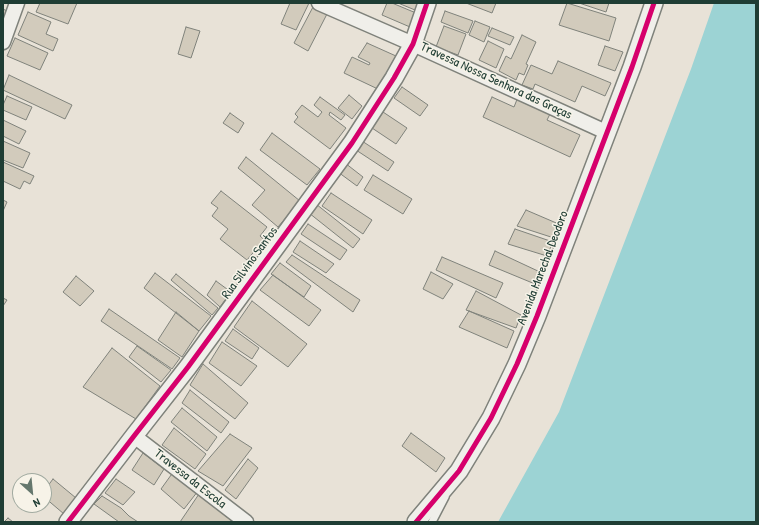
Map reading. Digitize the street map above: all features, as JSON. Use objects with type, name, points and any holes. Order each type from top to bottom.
[{"type":"street","points":[[3,42],[17,3]]},
{"type":"street","name":"Travessa Nossa Senhora das Graças","points":[[319,3],[606,132]]},
{"type":"street","name":"Rua Silvino Santos","points":[[68,522],[188,367],[352,144],[394,78],[413,44],[427,3]]},
{"type":"street","name":"Avenida Marechal Deodoro","points":[[416,522],[459,471],[491,418],[517,364],[537,316],[654,3]]},
{"type":"street","name":"Travessa da Escola","points":[[134,436],[246,522]]},
{"type":"lane","points":[[432,522],[459,471]]},
{"type":"water","points":[[714,3],[756,3],[756,522],[498,522],[559,412],[691,69]]},
{"type":"building","points":[[40,3],[77,3],[68,24],[36,12]]},
{"type":"building","points":[[290,3],[309,3],[296,30],[281,24]]},
{"type":"building","points":[[387,3],[392,3],[416,13],[410,27],[382,15]]},
{"type":"building","points":[[398,3],[418,3],[415,10]]},
{"type":"building","points":[[466,3],[496,3],[492,13]]},
{"type":"building","points":[[567,3],[616,18],[609,41],[559,25]]},
{"type":"building","points":[[579,3],[609,3],[606,12]]},
{"type":"building","points":[[313,7],[327,14],[308,51],[294,43]]},
{"type":"building","points":[[3,9],[11,13],[3,24]]},
{"type":"building","points":[[445,11],[473,21],[468,33],[441,22]]},
{"type":"building","points":[[28,12],[51,22],[46,34],[58,39],[53,51],[18,35]]},
{"type":"building","points":[[475,21],[490,27],[484,42],[469,35]]},
{"type":"building","points":[[444,26],[466,34],[458,55],[436,47]]},
{"type":"building","points":[[186,27],[200,31],[191,58],[178,54]]},
{"type":"building","points":[[492,28],[514,37],[510,45],[488,36]]},
{"type":"building","points":[[522,35],[536,42],[526,64],[528,65],[524,75],[519,73],[516,80],[499,71],[506,56],[511,59]]},
{"type":"building","points":[[15,38],[48,53],[40,70],[7,56]]},
{"type":"building","points":[[488,41],[504,49],[496,68],[479,60]]},
{"type":"building","points":[[367,43],[396,56],[380,90],[344,73],[352,57],[369,65],[370,63],[358,57]]},
{"type":"building","points":[[605,46],[623,52],[615,71],[598,65]]},
{"type":"building","points":[[558,61],[611,83],[605,96],[582,86],[575,102],[535,84],[533,89],[522,85],[531,65],[552,74]]},
{"type":"building","points":[[9,75],[72,105],[65,119],[3,90]]},
{"type":"building","points":[[402,87],[428,105],[420,116],[394,98]]},
{"type":"building","points":[[349,95],[362,106],[352,119],[338,108]]},
{"type":"building","points":[[7,96],[32,107],[26,120],[3,110],[3,105]]},
{"type":"building","points":[[320,97],[345,115],[341,120],[330,112],[329,115],[346,128],[330,149],[294,122],[298,117],[295,114],[302,105],[318,117],[322,112],[314,105]]},
{"type":"building","points":[[492,97],[514,107],[518,97],[551,112],[547,120],[580,135],[570,157],[483,117]]},
{"type":"building","points":[[383,112],[407,128],[396,144],[372,128]]},
{"type":"building","points":[[230,113],[244,123],[238,133],[223,123]]},
{"type":"building","points":[[3,120],[26,131],[19,144],[3,136]]},
{"type":"building","points":[[272,133],[320,169],[307,185],[260,150]]},
{"type":"building","points":[[3,141],[30,153],[23,168],[3,160]]},
{"type":"building","points":[[362,141],[394,162],[388,171],[356,150]]},
{"type":"building","points":[[246,157],[300,201],[278,227],[252,205],[265,190],[238,168]]},
{"type":"building","points":[[3,162],[34,176],[30,184],[24,181],[20,189],[3,181]]},
{"type":"building","points":[[345,163],[363,177],[357,186],[338,172]]},
{"type":"building","points":[[373,175],[412,199],[403,214],[364,190]]},
{"type":"building","points":[[221,191],[267,227],[260,236],[267,242],[260,250],[257,248],[247,260],[220,239],[228,229],[212,216],[218,208],[211,203]]},
{"type":"building","points":[[331,193],[372,220],[363,234],[322,206]]},
{"type":"building","points":[[3,200],[7,202],[3,211]]},
{"type":"building","points":[[316,204],[360,239],[353,248],[309,213]]},
{"type":"building","points":[[526,210],[561,225],[554,238],[517,226]]},
{"type":"building","points":[[308,224],[347,250],[340,260],[301,234]]},
{"type":"building","points":[[515,229],[553,242],[547,256],[508,244]]},
{"type":"building","points":[[300,241],[334,264],[326,273],[293,252]]},
{"type":"building","points":[[495,251],[540,272],[535,284],[489,265]]},
{"type":"building","points":[[292,255],[360,300],[353,312],[286,262]]},
{"type":"building","points":[[442,257],[503,283],[496,298],[436,270]]},
{"type":"building","points":[[280,263],[311,286],[304,297],[271,274]]},
{"type":"building","points":[[431,272],[453,284],[443,299],[423,289]]},
{"type":"building","points":[[155,273],[211,316],[199,331],[144,288]]},
{"type":"building","points":[[176,274],[218,308],[212,315],[171,280]]},
{"type":"building","points":[[273,275],[321,310],[309,326],[260,290]]},
{"type":"building","points":[[76,276],[94,291],[80,306],[63,292]]},
{"type":"building","points":[[216,281],[231,292],[220,307],[207,295]]},
{"type":"building","points":[[476,291],[521,315],[516,328],[466,310]]},
{"type":"building","points":[[3,298],[7,300],[3,306]]},
{"type":"building","points":[[252,301],[307,344],[288,367],[234,327]]},
{"type":"building","points":[[109,309],[180,358],[172,369],[101,321]]},
{"type":"building","points":[[469,311],[514,331],[507,348],[459,327]]},
{"type":"building","points":[[176,312],[199,331],[182,357],[158,340]]},
{"type":"building","points":[[233,329],[259,348],[252,359],[225,341]]},
{"type":"building","points":[[222,342],[257,366],[241,386],[209,363]]},
{"type":"building","points":[[137,346],[171,370],[161,382],[129,357]]},
{"type":"building","points":[[112,348],[160,386],[136,419],[83,387]]},
{"type":"building","points":[[203,364],[248,403],[235,419],[190,385]]},
{"type":"building","points":[[190,390],[229,422],[221,433],[182,403]]},
{"type":"building","points":[[182,408],[217,437],[207,451],[171,422]]},
{"type":"building","points":[[174,428],[206,454],[195,469],[162,445]]},
{"type":"building","points":[[411,433],[445,458],[436,472],[402,446]]},
{"type":"building","points":[[230,434],[252,448],[223,486],[198,471]]},
{"type":"building","points":[[143,453],[164,469],[154,485],[132,470]]},
{"type":"building","points":[[248,459],[258,468],[236,499],[225,490]]},
{"type":"building","points":[[174,471],[198,491],[184,509],[161,489]]},
{"type":"building","points":[[53,479],[76,498],[64,514],[52,504]]},
{"type":"building","points":[[116,479],[135,492],[123,505],[105,493]]},
{"type":"building","points":[[199,494],[233,522],[180,522]]},
{"type":"building","points":[[102,496],[121,508],[138,522],[119,522],[94,504]]},
{"type":"building","points":[[8,518],[13,522],[4,522]]},
{"type":"cycle path","points":[[68,522],[188,367],[352,143],[394,78],[413,44],[427,3]]},
{"type":"cycle path","points":[[416,522],[459,471],[491,418],[517,364],[537,316],[632,67],[654,3]]}]
